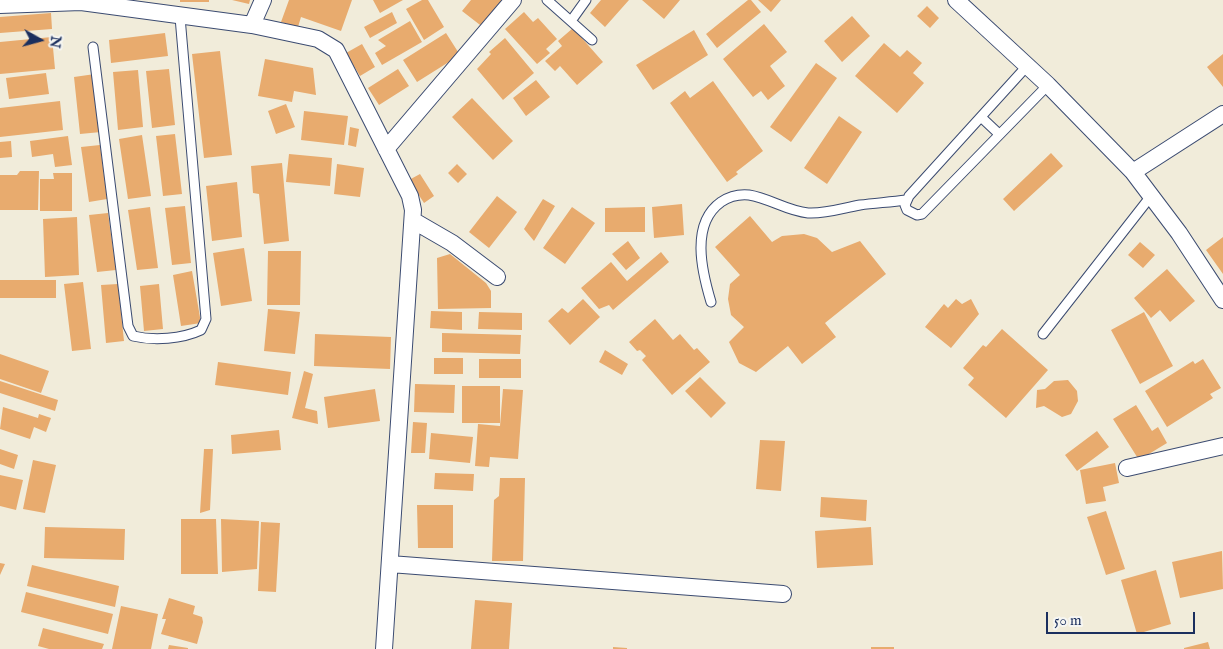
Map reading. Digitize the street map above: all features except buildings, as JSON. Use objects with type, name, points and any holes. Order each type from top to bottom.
[{"type":"street","points":[[252,26],[263,0]]},
{"type":"street","points":[[386,149],[513,0]]},
{"type":"street","points":[[956,0],[1048,86],[1133,172],[1179,233],[1223,300]]},
{"type":"street","points":[[0,5],[81,2],[252,26],[318,39],[336,50],[410,196],[414,222],[384,649]]},
{"type":"street","points":[[1133,172],[1223,114]]},
{"type":"street","points":[[414,222],[452,243],[497,277]]},
{"type":"street","points":[[1127,468],[1223,446]]},
{"type":"street","points":[[390,564],[783,594]]},
{"type":"lane","points":[[547,0],[592,40]]},
{"type":"lane","points":[[571,21],[586,0]]},
{"type":"lane","points":[[93,47],[128,326],[133,336],[147,340],[190,335],[202,330],[206,319],[180,17]]},
{"type":"lane","points":[[711,302],[701,258],[706,218],[714,207],[738,194],[752,196],[806,213],[832,212],[859,205],[906,200],[1027,66]]},
{"type":"lane","points":[[906,200],[907,210],[916,216],[922,214],[1048,86]]},
{"type":"lane","points":[[981,117],[999,134]]},
{"type":"lane","points":[[1043,334],[1151,196]]}]
